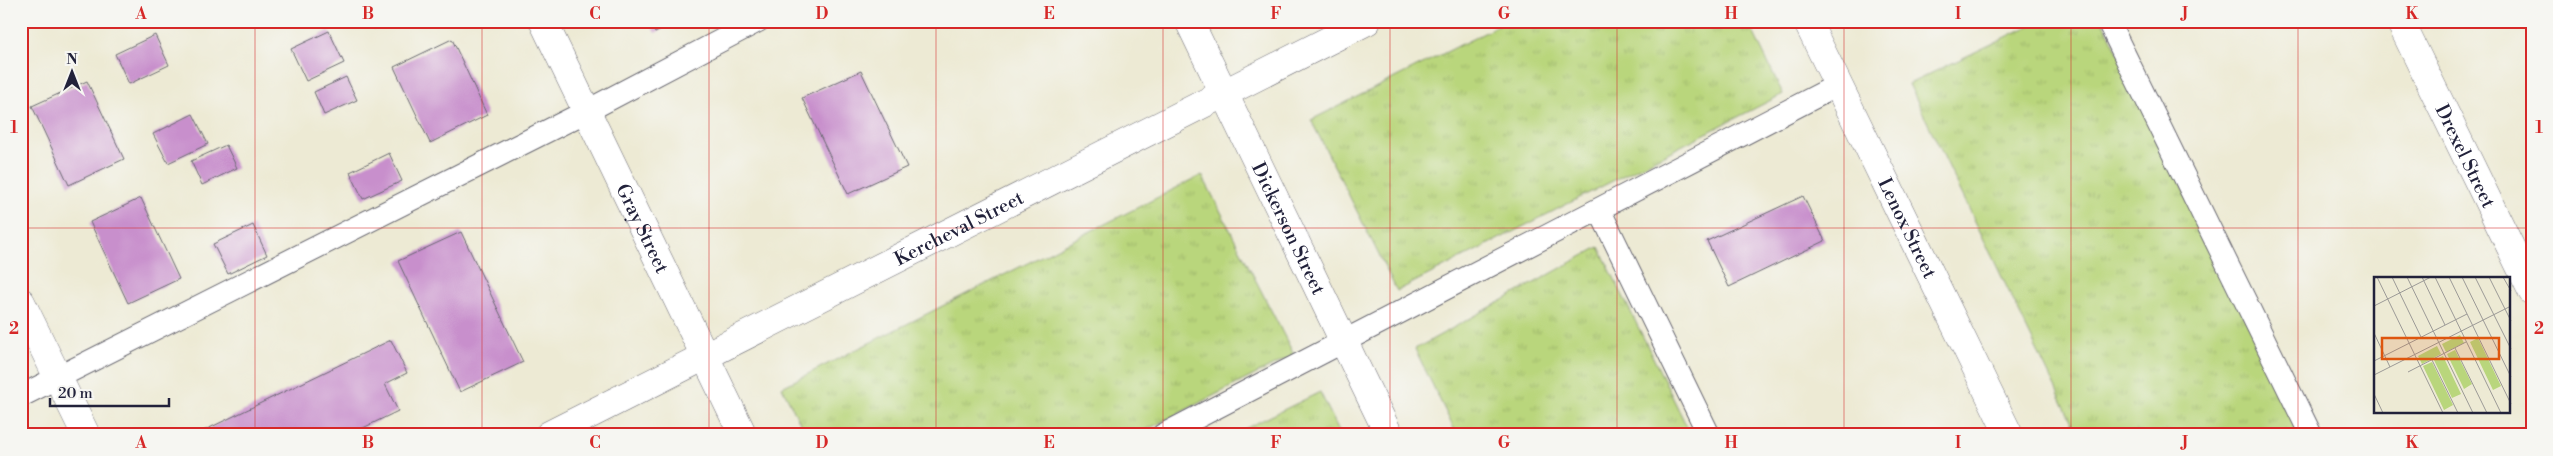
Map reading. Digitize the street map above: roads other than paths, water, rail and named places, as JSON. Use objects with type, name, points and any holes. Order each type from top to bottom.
[{"type":"street","name":"Gray Street","points":[[543,21],[743,435]]},
{"type":"street","name":"Dickerson Street","points":[[1188,21],[1390,435]]},
{"type":"street","name":"Kercheval Street","points":[[549,435],[1367,21]]},
{"type":"street","name":"Lenox Street","points":[[1807,21],[2008,435]]},
{"type":"street","name":"Drexel Street","points":[[2400,21],[2532,291]]},
{"type":"street","points":[[21,302],[86,435]]},
{"type":"lane","points":[[21,396],[587,111],[758,21]]},
{"type":"lane","points":[[2108,21],[2311,435]]},
{"type":"lane","points":[[1163,435],[1838,85]]},
{"type":"lane","points":[[1599,209],[1709,435]]}]
